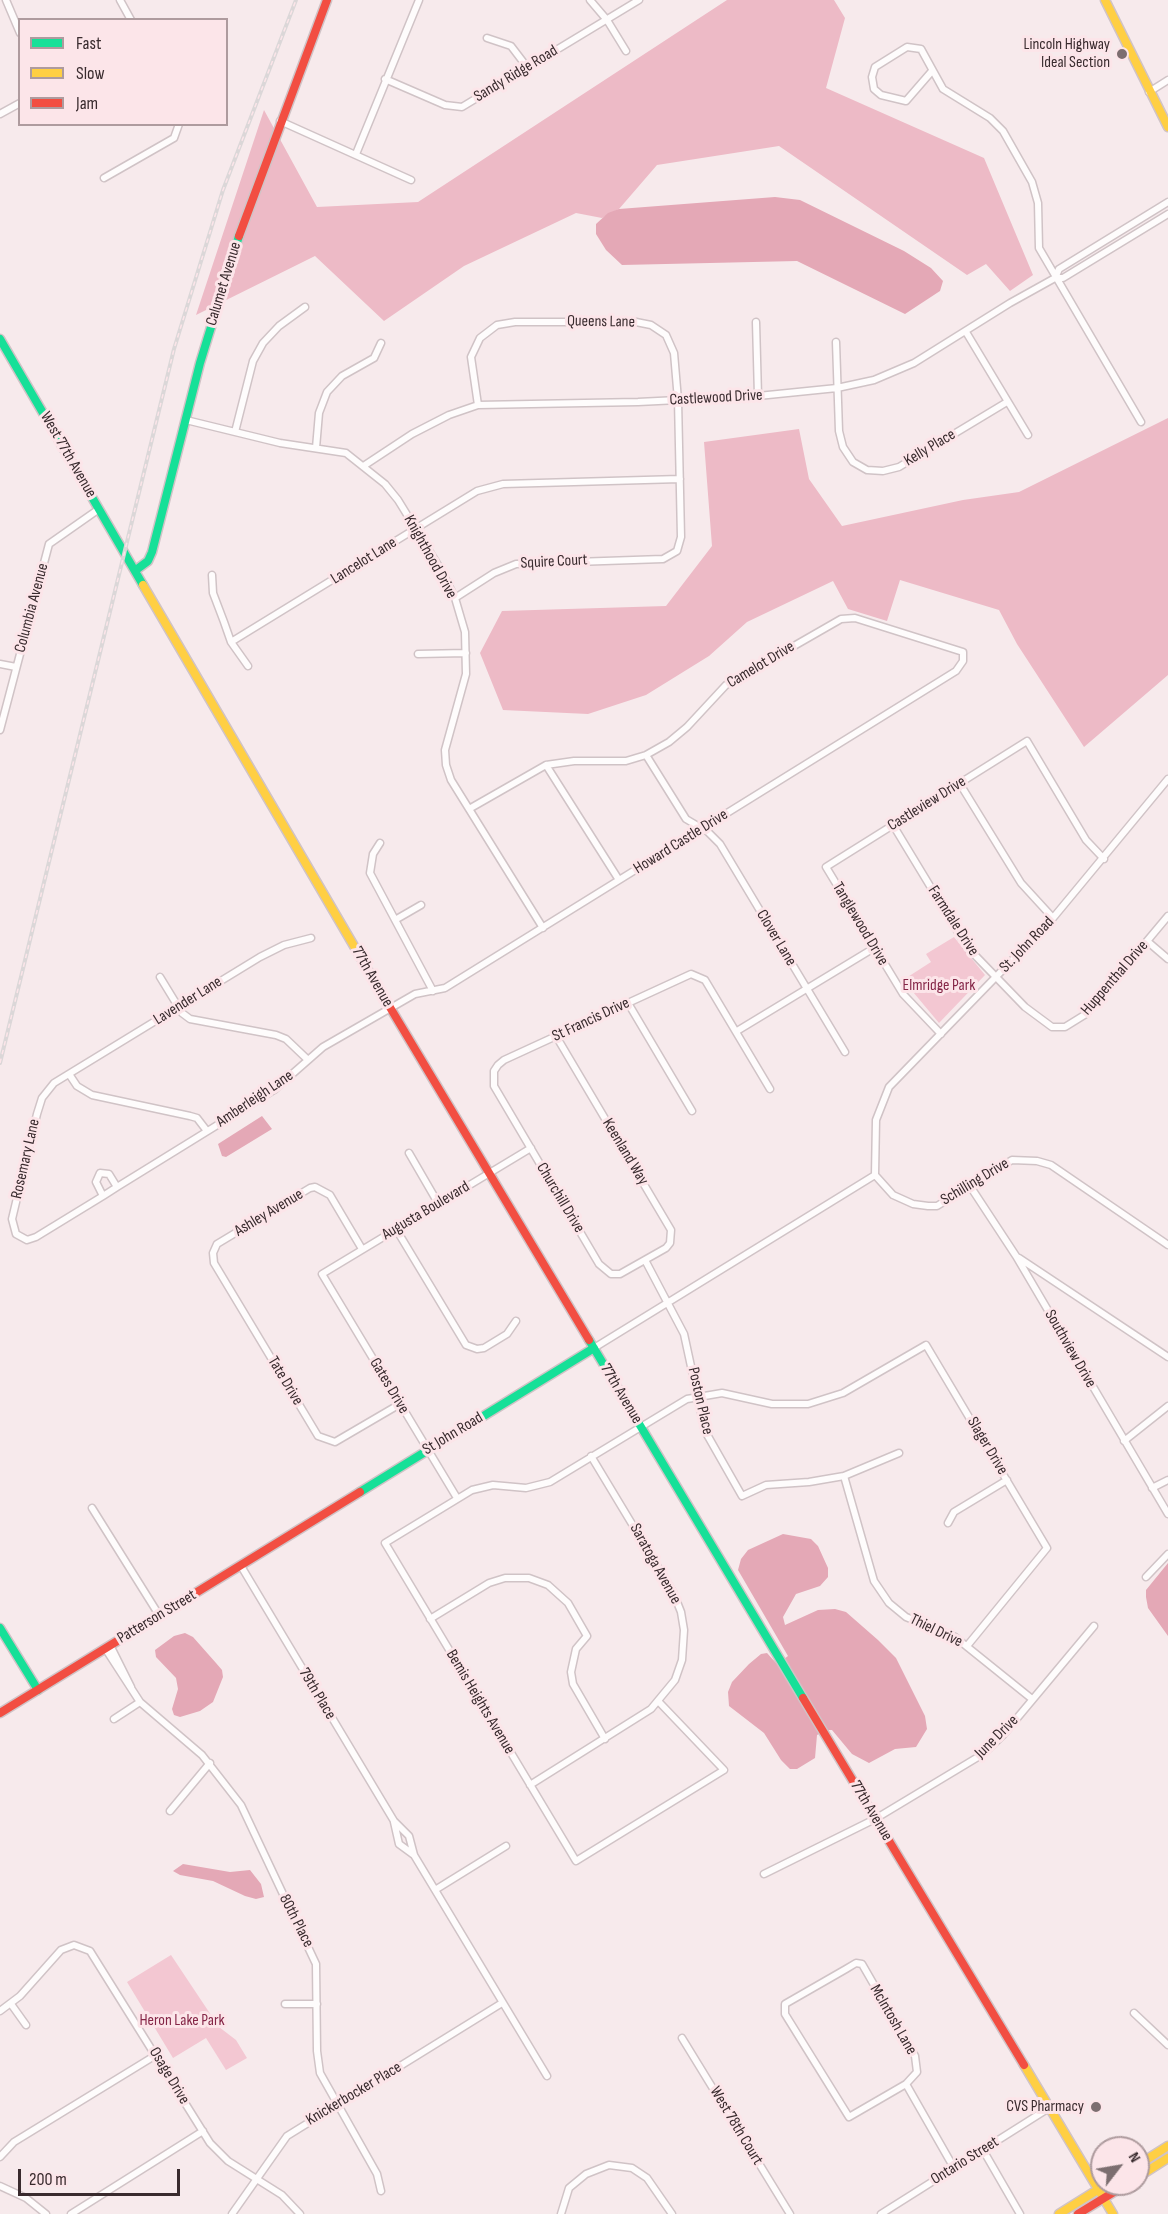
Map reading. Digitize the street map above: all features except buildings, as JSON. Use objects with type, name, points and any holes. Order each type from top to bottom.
[{"type":"main road","name":"Calumet Avenue","points":[[136,570],[148,561],[152,552],[236,242],[279,121],[327,0]]},
{"type":"main road","points":[[1105,0],[1168,128]]},
{"type":"main road","name":"West 77th Avenue","points":[[0,339],[136,570]]},
{"type":"main road","name":"77th Avenue","points":[[136,570],[390,1008],[1090,2176]]},
{"type":"main road","name":"St John Road","points":[[314,1521],[594,1348]]},
{"type":"main road","name":"Patterson Street","points":[[0,1713],[314,1521]]},
{"type":"main road","points":[[0,1628],[38,1690]]},
{"type":"main road","points":[[1150,2157],[1168,2146]]},
{"type":"main road","points":[[1150,2169],[1168,2158]]},
{"type":"main road","points":[[1059,2214],[1090,2194]]},
{"type":"main road","points":[[1078,2214],[1107,2196]]},
{"type":"main road","name":"77th Avenue","points":[[1104,2198],[1113,2214]]},
{"type":"street","points":[[6,0],[18,28]]},
{"type":"street","points":[[120,0],[129,18]]},
{"type":"street","points":[[356,154],[419,0]]},
{"type":"street","points":[[590,0],[607,20],[626,51]]},
{"type":"street","name":"Sandy Ridge Road","points":[[386,79],[445,105],[462,106],[639,0]]},
{"type":"street","points":[[487,38],[511,46],[527,67]]},
{"type":"street","points":[[932,71],[906,101],[881,95],[874,89],[872,77],[875,68],[908,47],[921,49],[942,89],[990,118],[1003,131],[1032,182],[1038,203],[1039,248],[1141,422]]},
{"type":"street","points":[[1149,92],[1168,80]]},
{"type":"street","points":[[0,114],[18,104]]},
{"type":"street","points":[[279,121],[411,180]]},
{"type":"street","points":[[104,178],[174,138],[179,126]]},
{"type":"street","name":"Castlewood Drive","points":[[1055,278],[1059,269],[1168,202]]},
{"type":"street","name":"Castlewood Drive","points":[[365,465],[412,434],[449,415],[478,405],[758,396],[837,388],[874,380],[914,363],[1055,278],[1063,278],[1168,214]]},
{"type":"street","points":[[235,432],[254,361],[263,343],[279,326],[305,308]]},
{"type":"street","name":"Queens Lane","points":[[478,405],[471,366],[474,347],[483,334],[497,326],[515,322],[636,322],[651,325],[666,335],[674,353],[678,400],[681,537],[677,551],[663,559]]},
{"type":"street","points":[[756,322],[758,396]]},
{"type":"street","points":[[966,332],[1028,435]]},
{"type":"street","points":[[836,342],[837,388]]},
{"type":"street","points":[[316,448],[319,413],[327,392],[342,376],[374,358],[381,343]]},
{"type":"street","name":"Kelly Place","points":[[837,388],[839,431],[843,447],[853,462],[867,470],[883,471],[899,466],[1007,402]]},
{"type":"street","name":"Knighthood Drive","points":[[186,420],[235,432],[346,453],[365,465],[398,500],[454,598],[465,632],[466,674],[461,701],[446,750],[446,765],[451,780],[543,928]]},
{"type":"street","name":"Lancelot Lane","points":[[231,642],[477,491],[503,484],[680,479]]},
{"type":"street","name":"Columbia Avenue","points":[[0,730],[50,544],[99,509]]},
{"type":"street","name":"Squire Court","points":[[454,598],[494,573],[516,564],[663,559]]},
{"type":"street","points":[[212,575],[213,592],[231,642],[248,666]]},
{"type":"street","name":"Camelot Drive","points":[[469,809],[546,765],[574,761],[627,760],[646,755],[669,742],[687,727],[726,685],[841,619],[855,618],[957,649],[963,652],[963,661]]},
{"type":"street","points":[[418,654],[466,653]]},
{"type":"street","name":"Howard Castle Drive","points":[[390,1008],[415,994],[444,988],[956,671],[963,661]]},
{"type":"street","points":[[0,664],[16,667]]},
{"type":"street","name":"Castleview Drive","points":[[826,867],[1027,741],[1086,840],[1104,859]]},
{"type":"street","name":"Clover Lane","points":[[646,755],[686,819],[720,844],[844,1052]]},
{"type":"street","points":[[546,765],[619,880]]},
{"type":"street","name":"St. John Road","points":[[875,1175],[876,1120],[889,1087],[1053,918],[1168,779]]},
{"type":"street","points":[[960,784],[1021,883],[1053,918]]},
{"type":"street","name":"Farmdale Drive","points":[[893,825],[956,931],[978,960],[1025,1007]]},
{"type":"street","points":[[380,843],[373,854],[369,873],[433,991]]},
{"type":"street","name":"Tanglewood Drive","points":[[826,867],[903,994],[941,1034]]},
{"type":"street","points":[[395,920],[421,905]]},
{"type":"street","name":"Huppenthal Drive","points":[[1025,1007],[1052,1027],[1065,1027],[1075,1022],[1086,1014],[1168,916]]},
{"type":"street","name":"Lavender Lane","points":[[69,1074],[272,950],[311,938]]},
{"type":"street","points":[[1147,942],[1168,959]]},
{"type":"street","points":[[770,1089],[737,1031],[874,948]]},
{"type":"street","name":"St Francis Drive","points":[[494,1086],[494,1071],[504,1060],[691,974],[705,980],[737,1031]]},
{"type":"street","points":[[160,977],[178,1007],[190,1019],[276,1035],[286,1039],[307,1059]]},
{"type":"street","points":[[628,1003],[692,1111]]},
{"type":"street","name":"Amberleigh Lane","points":[[36,1237],[282,1084],[307,1059],[390,1008]]},
{"type":"street","name":"Keenland Way","points":[[556,1036],[670,1230],[670,1243],[666,1248],[645,1260]]},
{"type":"street","points":[[69,1074],[78,1086],[92,1095],[190,1116],[203,1124],[207,1131]]},
{"type":"street","name":"Rosemary Lane","points":[[36,1237],[27,1240],[20,1237],[13,1230],[12,1219],[42,1098],[54,1083],[69,1074]]},
{"type":"street","name":"Churchill Drive","points":[[494,1086],[604,1270],[611,1274],[620,1274],[645,1260]]},
{"type":"street","name":"Augusta Boulevard","points":[[322,1274],[531,1148]]},
{"type":"street","points":[[409,1153],[438,1203]]},
{"type":"street","name":"Schilling Drive","points":[[875,1175],[893,1195],[913,1204],[937,1206],[1012,1160],[1037,1161],[1051,1165],[1168,1245]]},
{"type":"street","points":[[103,1196],[96,1182],[100,1173],[109,1174],[117,1187]]},
{"type":"street","points":[[594,1348],[875,1175]]},
{"type":"street","name":"Southview Drive","points":[[970,1186],[1016,1256],[1168,1514]]},
{"type":"street","name":"Ashley Avenue","points":[[217,1244],[315,1187],[330,1195],[362,1249]]},
{"type":"street","points":[[396,1229],[466,1345],[477,1349],[484,1348],[507,1334],[516,1321]]},
{"type":"street","name":"Tate Drive","points":[[217,1244],[213,1253],[214,1263],[318,1436],[335,1442],[400,1404]]},
{"type":"street","points":[[1016,1256],[1168,1357]]},
{"type":"street","name":"Poston Place","points":[[645,1260],[669,1301],[684,1334],[711,1444],[742,1496],[766,1485],[809,1482],[844,1476]]},
{"type":"street","name":"Gates Drive","points":[[322,1274],[457,1498]]},
{"type":"street","name":"Slager Drive","points":[[698,1395],[722,1393],[772,1404],[808,1404],[843,1393],[926,1345],[1047,1548],[968,1646]]},
{"type":"street","points":[[457,1498],[483,1486],[537,1487],[674,1405],[698,1395]]},
{"type":"street","points":[[1124,1441],[1168,1406]]},
{"type":"street","points":[[844,1476],[899,1453]]},
{"type":"street","name":"Saratoga Avenue","points":[[530,1785],[659,1702],[675,1680],[682,1659],[681,1611],[674,1592],[591,1456]]},
{"type":"street","name":"Thiel Drive","points":[[844,1476],[866,1556],[880,1592],[889,1603],[906,1617],[955,1637],[1032,1699]]},
{"type":"street","points":[[948,1523],[954,1512],[1007,1480]]},
{"type":"street","points":[[1152,1488],[1168,1480]]},
{"type":"street","name":"Bemis Heights Avenue","points":[[457,1498],[385,1543],[576,1862],[724,1770],[659,1702]]},
{"type":"street","points":[[92,1508],[159,1616]]},
{"type":"street","points":[[1146,1577],[1168,1554]]},
{"type":"street","name":"79th Place","points":[[241,1566],[394,1821],[409,1836],[414,1855],[547,2076]]},
{"type":"street","points":[[430,1619],[489,1583],[505,1578],[529,1578],[548,1585],[568,1603],[587,1636],[572,1658],[572,1678],[605,1738]]},
{"type":"street","name":"June Drive","points":[[764,1874],[875,1819],[983,1754],[1003,1735],[1094,1626]]},
{"type":"street","name":"80th Place","points":[[108,1647],[140,1702],[210,1763],[241,1805],[270,1870],[312,1951],[316,1964],[318,2062],[324,2083],[377,2174],[381,2191]]},
{"type":"street","points":[[114,1719],[140,1702]]},
{"type":"street","points":[[170,1811],[210,1763]]},
{"type":"street","name":"79th Place","points":[[394,1821],[399,1844],[414,1855]]},
{"type":"street","points":[[435,1890],[506,1846]]},
{"type":"street","name":"Osage Drive","points":[[0,2011],[11,2004],[61,1950],[74,1945],[82,1946],[96,1958],[219,2153],[290,2202],[300,2214]]},
{"type":"street","name":"Mclntosh Lane","points":[[856,1963],[862,1964],[915,2056],[917,2072],[906,2084],[849,2117],[785,2014],[785,2004],[846,1968],[856,1963]]},
{"type":"street","name":"Knickerbocker Place","points":[[232,2214],[287,2136],[502,2003]]},
{"type":"street","points":[[11,2004],[26,2025]]},
{"type":"street","points":[[285,2004],[317,2004]]},
{"type":"street","points":[[1134,2013],[1168,2045]]},
{"type":"street","name":"West 78th Court","points":[[682,2038],[790,2214]]},
{"type":"street","points":[[0,2157],[14,2142],[156,2055]]},
{"type":"street","points":[[906,2084],[954,2168]]},
{"type":"street","name":"Ontario Street","points":[[881,2214],[1049,2108]]},
{"type":"street","points":[[72,2214],[203,2131]]},
{"type":"street","points":[[982,2150],[1020,2214]]},
{"type":"street","points":[[561,2214],[569,2188],[586,2174],[609,2165],[632,2168],[647,2178],[672,2214]]},
{"type":"street","points":[[0,2186],[26,2198],[46,2214]]},
{"type":"green space","name":"Elmridge Park","points":[[954,937],[985,975],[939,1023],[903,980],[931,962],[926,954]]},
{"type":"green space","name":"Heron Lake Park","points":[[171,1955],[219,2027],[236,2040],[247,2058],[226,2070],[206,2038],[173,2058],[127,1982]]},
{"type":"shaded area","points":[[727,0],[834,0],[845,18],[826,88],[984,158],[1033,275],[1010,291],[986,264],[967,275],[779,146],[657,165],[619,209],[602,218],[576,213],[464,266],[384,321],[315,256],[196,315],[264,110],[317,207],[418,202]]},
{"type":"shaded area","points":[[775,197],[800,200],[904,251],[931,268],[943,281],[940,291],[905,314],[797,261],[622,265],[606,250],[596,234],[596,224],[608,213],[619,209]]},
{"type":"shaded area","points":[[1168,418],[1168,675],[1084,747],[1017,644],[999,610],[900,580],[887,621],[848,609],[833,581],[747,622],[709,656],[646,695],[588,714],[503,710],[480,653],[502,611],[666,606],[712,546],[704,442],[799,429],[809,479],[842,526],[963,500],[1019,492]]},
{"type":"shaded area","points":[[262,1116],[272,1129],[226,1157],[222,1156],[218,1144]]},
{"type":"shaded area","points":[[783,1534],[811,1539],[818,1546],[828,1568],[828,1577],[820,1586],[796,1594],[783,1617],[785,1625],[818,1610],[835,1609],[846,1612],[878,1640],[896,1658],[925,1716],[927,1729],[916,1747],[895,1749],[869,1763],[852,1754],[832,1730],[829,1730],[817,1735],[815,1758],[797,1769],[790,1769],[781,1760],[764,1733],[729,1706],[728,1692],[732,1682],[749,1664],[761,1654],[767,1653],[777,1664],[788,1656],[738,1570],[741,1559],[748,1550]]},
{"type":"shaded area","points":[[1168,1563],[1168,1636],[1148,1608],[1146,1590]]},
{"type":"shaded area","points":[[185,1633],[193,1637],[216,1663],[222,1670],[223,1677],[213,1702],[200,1711],[180,1717],[174,1715],[172,1709],[178,1689],[176,1678],[156,1657],[155,1650],[174,1636]]},
{"type":"shaded area","points":[[183,1864],[230,1872],[250,1870],[261,1884],[264,1897],[256,1899],[245,1896],[213,1881],[180,1875],[173,1871]]},
{"type":"railway","points":[[0,1063],[174,349],[223,190],[296,0]]},
{"type":"traffic: fast","points":[[136,570],[148,561],[152,552],[200,363],[239,236]]},
{"type":"traffic: fast","points":[[0,339],[143,585]]},
{"type":"traffic: fast","points":[[589,1340],[803,1698]]},
{"type":"traffic: fast","points":[[360,1492],[594,1348]]},
{"type":"traffic: fast","points":[[0,1628],[38,1690]]},
{"type":"traffic: slow","points":[[1105,0],[1168,127]]},
{"type":"traffic: slow","points":[[143,585],[382,994]]},
{"type":"traffic: slow","points":[[1024,2065],[1113,2214]]},
{"type":"traffic: slow","points":[[1150,2157],[1168,2146]]},
{"type":"traffic: slow","points":[[1150,2169],[1168,2158]]},
{"type":"traffic: slow","points":[[1059,2214],[1090,2195]]},
{"type":"traffic: jam","points":[[239,236],[327,0]]},
{"type":"traffic: jam","points":[[382,994],[589,1340]]},
{"type":"traffic: jam","points":[[0,1713],[360,1492]]},
{"type":"traffic: jam","points":[[803,1698],[1024,2065]]},
{"type":"traffic: jam","points":[[1078,2214],[1107,2196]]},
{"type":"place","name":"Lincoln Highway Ideal Section","points":[[1122,54]]},
{"type":"place","name":"CVS Pharmacy","points":[[1096,2107]]}]
